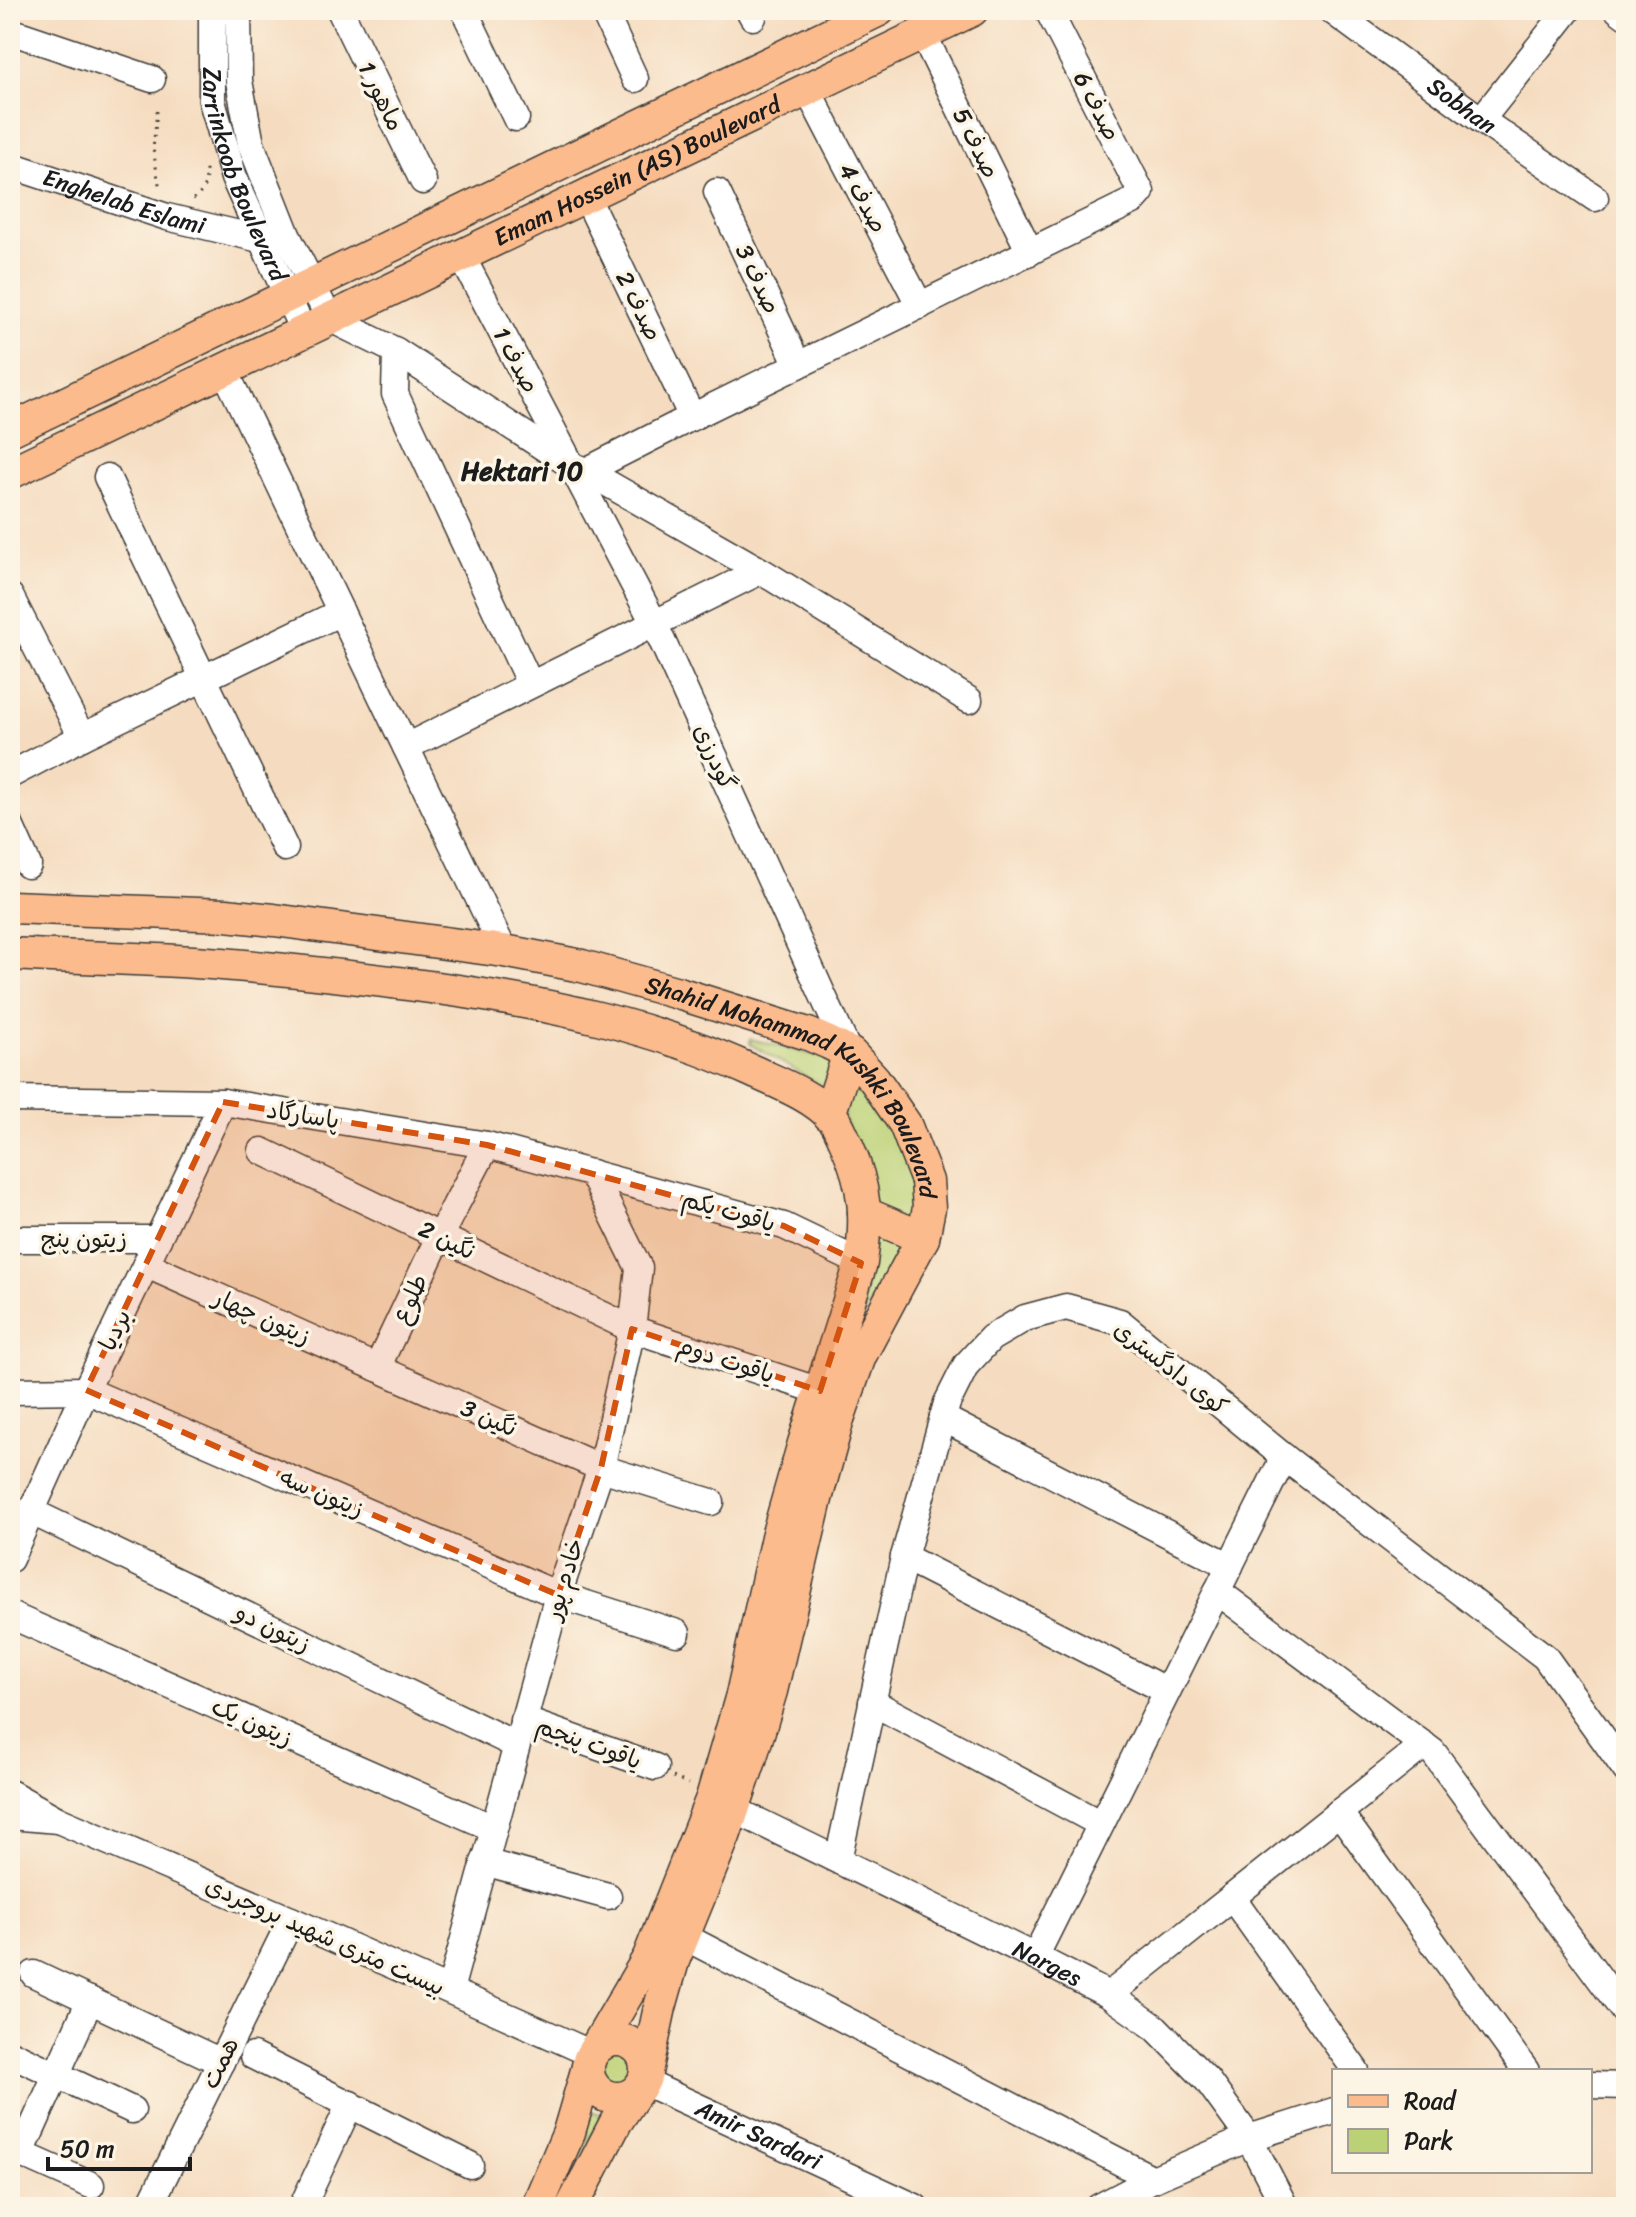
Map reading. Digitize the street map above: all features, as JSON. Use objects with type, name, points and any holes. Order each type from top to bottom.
[{"type":"main road","name":"Emam Hossein (AS) Boulevard","points":[[10,430],[879,10]]},
{"type":"main road","name":"Emam Hossein (AS) Boulevard","points":[[10,473],[972,10]]},
{"type":"main road","name":"Shahid Mohammad Kushki Boulevard","points":[[10,907],[226,915],[504,951],[582,966],[808,1034],[849,1053],[874,1079],[905,1124],[927,1181],[929,1208],[923,1238],[860,1356],[838,1419],[771,1691],[723,1803],[649,1957],[591,2057],[569,2132],[537,2207]]},
{"type":"main road","name":"Shahid Mohammad Kushki Boulevard","points":[[10,954],[235,965],[374,979],[545,1005],[667,1038],[730,1061],[790,1089],[835,1120],[864,1193],[865,1236],[861,1263],[777,1537],[742,1695],[723,1803],[724,1836],[673,1961],[643,2082],[616,2122],[572,2207]]},
{"type":"main road","points":[[829,1115],[849,1053]]},
{"type":"main road","points":[[864,1213],[923,1238]]},
{"type":"main road","points":[[617,2039],[634,2045],[645,2059],[643,2082],[624,2097],[606,2096],[592,2084],[591,2057],[600,2045],[617,2039]]},
{"type":"street","name":"Zarrinkoob Boulevard","points":[[212,10],[212,101],[234,178],[260,239],[298,291],[316,325]]},
{"type":"street","name":"Zarrinkoob Boulevard","points":[[238,10],[239,81],[251,144],[287,235],[298,291]]},
{"type":"street","name":"ماهور 1","points":[[340,10],[423,181]]},
{"type":"street","points":[[464,10],[516,118]]},
{"type":"street","points":[[603,10],[635,79]]},
{"type":"street","name":"صدف 6","points":[[1030,252],[1133,201],[1141,192],[1048,10]]},
{"type":"street","name":"Sobhan","points":[[1331,10],[1481,120],[1595,198]]},
{"type":"street","points":[[1481,120],[1568,10]]},
{"type":"street","points":[[1618,10],[1626,16]]},
{"type":"street","points":[[10,31],[152,79]]},
{"type":"street","name":"صدف 5","points":[[923,34],[1030,252]]},
{"type":"street","name":"صدف 4","points":[[807,89],[920,306]]},
{"type":"street","name":"Enghelab Eslami","points":[[10,165],[167,217],[260,239],[287,235]]},
{"type":"street","name":"صدف 3","points":[[717,192],[798,365]]},
{"type":"street","name":"صدف 2","points":[[586,196],[692,417]]},
{"type":"street","points":[[579,468],[692,417],[1030,252]]},
{"type":"street","name":"صدف 1","points":[[461,255],[579,468]]},
{"type":"street","points":[[316,325],[396,351],[579,468],[760,571],[969,700]]},
{"type":"street","points":[[396,351],[395,394],[530,684]]},
{"type":"street","points":[[224,369],[504,951]]},
{"type":"street","name":"گودرزی","points":[[579,468],[654,623],[849,1053]]},
{"type":"street","points":[[107,477],[285,848]]},
{"type":"street","points":[[406,747],[760,571]]},
{"type":"street","points":[[10,596],[82,737]]},
{"type":"street","points":[[10,775],[341,612]]},
{"type":"street","points":[[10,825],[28,865]]},
{"type":"street","name":"پاسارگاد","points":[[10,1099],[223,1102],[487,1145],[592,1173]]},
{"type":"street","name":"بردیا","points":[[12,1549],[223,1102]]},
{"type":"street","name":"طلوع","points":[[377,1368],[487,1145]]},
{"type":"street","name":"نگین 2","points":[[262,1151],[632,1329]]},
{"type":"street","name":"یاقوت یکم","points":[[592,1173],[784,1226],[861,1263]]},
{"type":"street","name":"خادم پور","points":[[450,1990],[558,1595],[601,1468],[632,1329],[639,1268],[592,1173]]},
{"type":"street","name":"زیتون پنج","points":[[10,1239],[158,1239]]},
{"type":"street","name":"زیتون چهار","points":[[147,1265],[377,1368]]},
{"type":"street","name":"کوی دادگستری","points":[[838,1860],[904,1557],[947,1403],[966,1365],[991,1338],[1025,1318],[1066,1307],[1120,1322],[1284,1457],[1545,1657],[1626,1770]]},
{"type":"street","name":"یاقوت دوم","points":[[632,1329],[820,1391]]},
{"type":"street","name":"نگین 3","points":[[377,1368],[601,1468],[711,1502]]},
{"type":"street","points":[[10,1391],[86,1390]]},
{"type":"street","name":"زیتون سه","points":[[86,1390],[558,1595],[677,1633]]},
{"type":"street","points":[[943,1418],[1230,1566]]},
{"type":"street","points":[[1035,1957],[1284,1457]]},
{"type":"street","name":"زیتون دو","points":[[30,1511],[516,1745]]},
{"type":"street","points":[[904,1557],[1167,1691]]},
{"type":"street","points":[[1217,1591],[1433,1752],[1626,2014]]},
{"type":"street","name":"زیتون یک","points":[[10,1615],[493,1828]]},
{"type":"street","points":[[872,1702],[1101,1824]]},
{"type":"street","name":"یاقوت پنجم","points":[[523,1720],[655,1767]]},
{"type":"street","points":[[1109,1995],[1424,1745]]},
{"type":"street","name":"بیست متری شهید بروجردی","points":[[10,1793],[58,1820],[450,1990],[591,2057]]},
{"type":"street","name":"Narges","points":[[723,1803],[1109,1995],[1156,2028],[1207,2080],[1249,2138],[1285,2207]]},
{"type":"street","points":[[1339,1812],[1525,2069]]},
{"type":"street","name":"بیست متری شهید بروجردی","points":[[10,1816],[58,1820]]},
{"type":"street","points":[[484,1862],[608,1896]]},
{"type":"street","points":[[1232,1897],[1355,2069]]},
{"type":"street","name":"همت","points":[[149,2207],[291,1920]]},
{"type":"street","points":[[683,1936],[1153,2179]]},
{"type":"street","points":[[34,1974],[221,2062]]},
{"type":"street","points":[[90,2000],[57,2075],[15,2151],[91,2185]]},
{"type":"street","points":[[10,2053],[132,2110]]},
{"type":"street","points":[[253,2056],[470,2165]]},
{"type":"street","name":"Amir Sardari","points":[[643,2082],[915,2207]]},
{"type":"street","points":[[1592,2085],[1626,2086]]},
{"type":"street","points":[[302,2207],[350,2104]]},
{"type":"street","points":[[1099,2207],[1153,2179],[1249,2138],[1332,2112]]},
{"type":"path","points":[[157,111],[153,149],[167,217]]},
{"type":"path","points":[[190,200],[197,198],[206,184],[206,163]]},
{"type":"path","points":[[655,1767],[723,1803]]},
{"type":"highlighted area","points":[[223,1102],[487,1145],[784,1226],[861,1263],[820,1391],[632,1329],[601,1468],[558,1595],[86,1390]]},
{"type":"green space","points":[[750,1039],[834,1060],[824,1087],[750,1044]]},
{"type":"green space","points":[[855,1071],[870,1086],[916,1178],[916,1227],[873,1210],[843,1115]]},
{"type":"green space","points":[[875,1231],[903,1243],[859,1324]]},
{"type":"green space","points":[[615,2047],[630,2052],[638,2066],[624,2087],[611,2086],[600,2078],[599,2059]]},
{"type":"green space","points":[[588,2110],[603,2115],[568,2175]]},
{"type":"district","name":"Hektari 10","points":[[522,471]]}]
